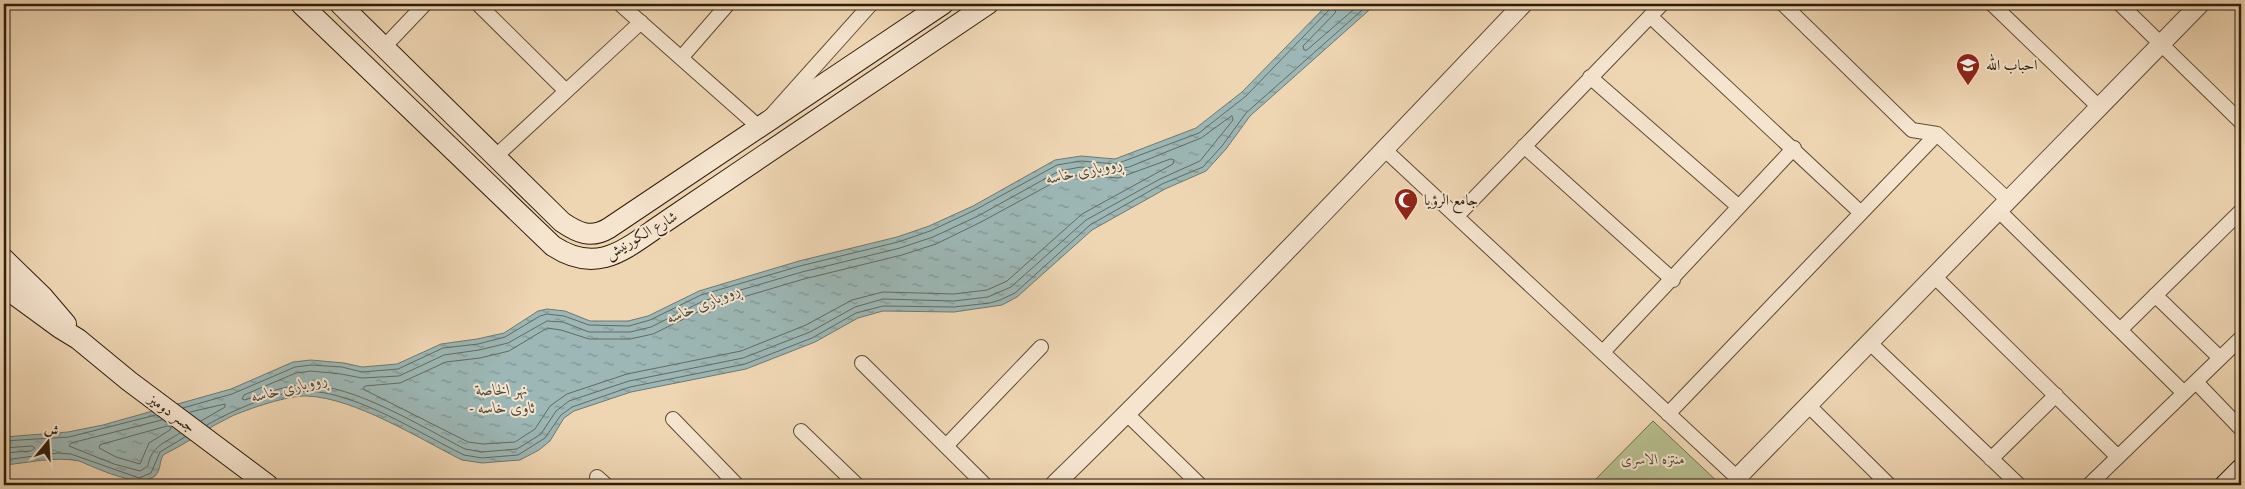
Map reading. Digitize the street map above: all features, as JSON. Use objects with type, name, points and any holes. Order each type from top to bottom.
[{"type":"main road","name":"شارع الكورنيش","points":[[301,4],[553,246],[568,256],[594,260],[607,257],[637,240],[988,4]]},
{"type":"main road","name":"شارع الكورنيش","points":[[340,4],[562,222],[582,234],[595,234],[609,228],[943,4]]},
{"type":"main road","points":[[4,259],[43,297],[78,339]]},
{"type":"main road","points":[[4,287],[53,324],[78,339]]},
{"type":"main road","name":"جسر دوميز","points":[[78,339],[129,381],[268,485]]},
{"type":"street","points":[[384,47],[425,4]]},
{"type":"street","points":[[478,4],[566,91]]},
{"type":"street","points":[[620,4],[760,128],[870,4]]},
{"type":"street","points":[[681,58],[728,4]]},
{"type":"street","points":[[1054,485],[1127,414],[1385,150],[1523,4]]},
{"type":"street","points":[[1456,216],[1662,4]]},
{"type":"street","points":[[1783,4],[1912,130],[1937,134],[2120,330],[2184,393]]},
{"type":"street","points":[[1992,4],[2099,107]]},
{"type":"street","points":[[2120,4],[2238,114]]},
{"type":"street","points":[[1385,150],[1741,482],[1808,405],[2200,4]]},
{"type":"street","points":[[1650,16],[1794,148],[1861,213]]},
{"type":"street","points":[[495,158],[641,22]]},
{"type":"street","points":[[1590,78],[1739,207]]},
{"type":"street","points":[[1668,414],[1937,134]]},
{"type":"street","points":[[1524,146],[1673,280]]},
{"type":"street","points":[[1603,352],[1673,280],[1794,148]]},
{"type":"street","points":[[2120,330],[2241,211]]},
{"type":"street","points":[[1934,276],[2118,457]]},
{"type":"street","points":[[2156,295],[2220,358]]},
{"type":"street","points":[[2088,485],[2241,338]]},
{"type":"street","points":[[1869,342],[2019,485]]},
{"type":"street","points":[[946,446],[1041,347]]},
{"type":"street","points":[[862,362],[985,485]]},
{"type":"street","points":[[2196,382],[2241,429]]},
{"type":"street","points":[[1991,459],[2056,395]]},
{"type":"street","points":[[1808,405],[1889,485]]},
{"type":"street","points":[[1127,414],[1200,485]]},
{"type":"street","points":[[673,419],[738,485]]},
{"type":"street","points":[[801,431],[857,485]]},
{"type":"green space","name":"منتزه الاسرى","points":[[1653,421],[1721,485],[1590,485]]},
{"type":"water","name":"نهر الخاصة - ئاوی خاسە","points":[[1328,4],[1376,4],[1250,116],[1226,149],[1206,171],[1165,189],[1092,230],[1017,297],[1002,305],[954,312],[883,311],[858,318],[815,342],[746,369],[631,392],[574,411],[564,418],[550,441],[539,450],[520,460],[482,463],[462,460],[366,411],[326,398],[299,396],[268,403],[221,421],[163,455],[157,474],[148,479],[128,479],[79,461],[70,460],[4,465],[4,437],[68,432],[103,425],[231,389],[293,362],[311,360],[344,363],[362,367],[397,364],[441,344],[504,333],[538,311],[547,309],[565,311],[590,321],[628,321],[648,316],[699,291],[799,261],[897,237],[929,226],[973,206],[1055,160],[1081,156],[1115,159],[1196,128],[1242,92]]},
{"type":"place","name":"احباب الله","points":[[1968,86]]},
{"type":"place","name":"جامع الرؤيا","points":[[1406,221]]},
{"type":"water label","name":"ڕووباری خاسە","points":[[1084,170]]},
{"type":"water label","name":"ڕووباری خاسە","points":[[703,303]]},
{"type":"water label","name":"ڕووباری خاسە","points":[[289,387]]}]
